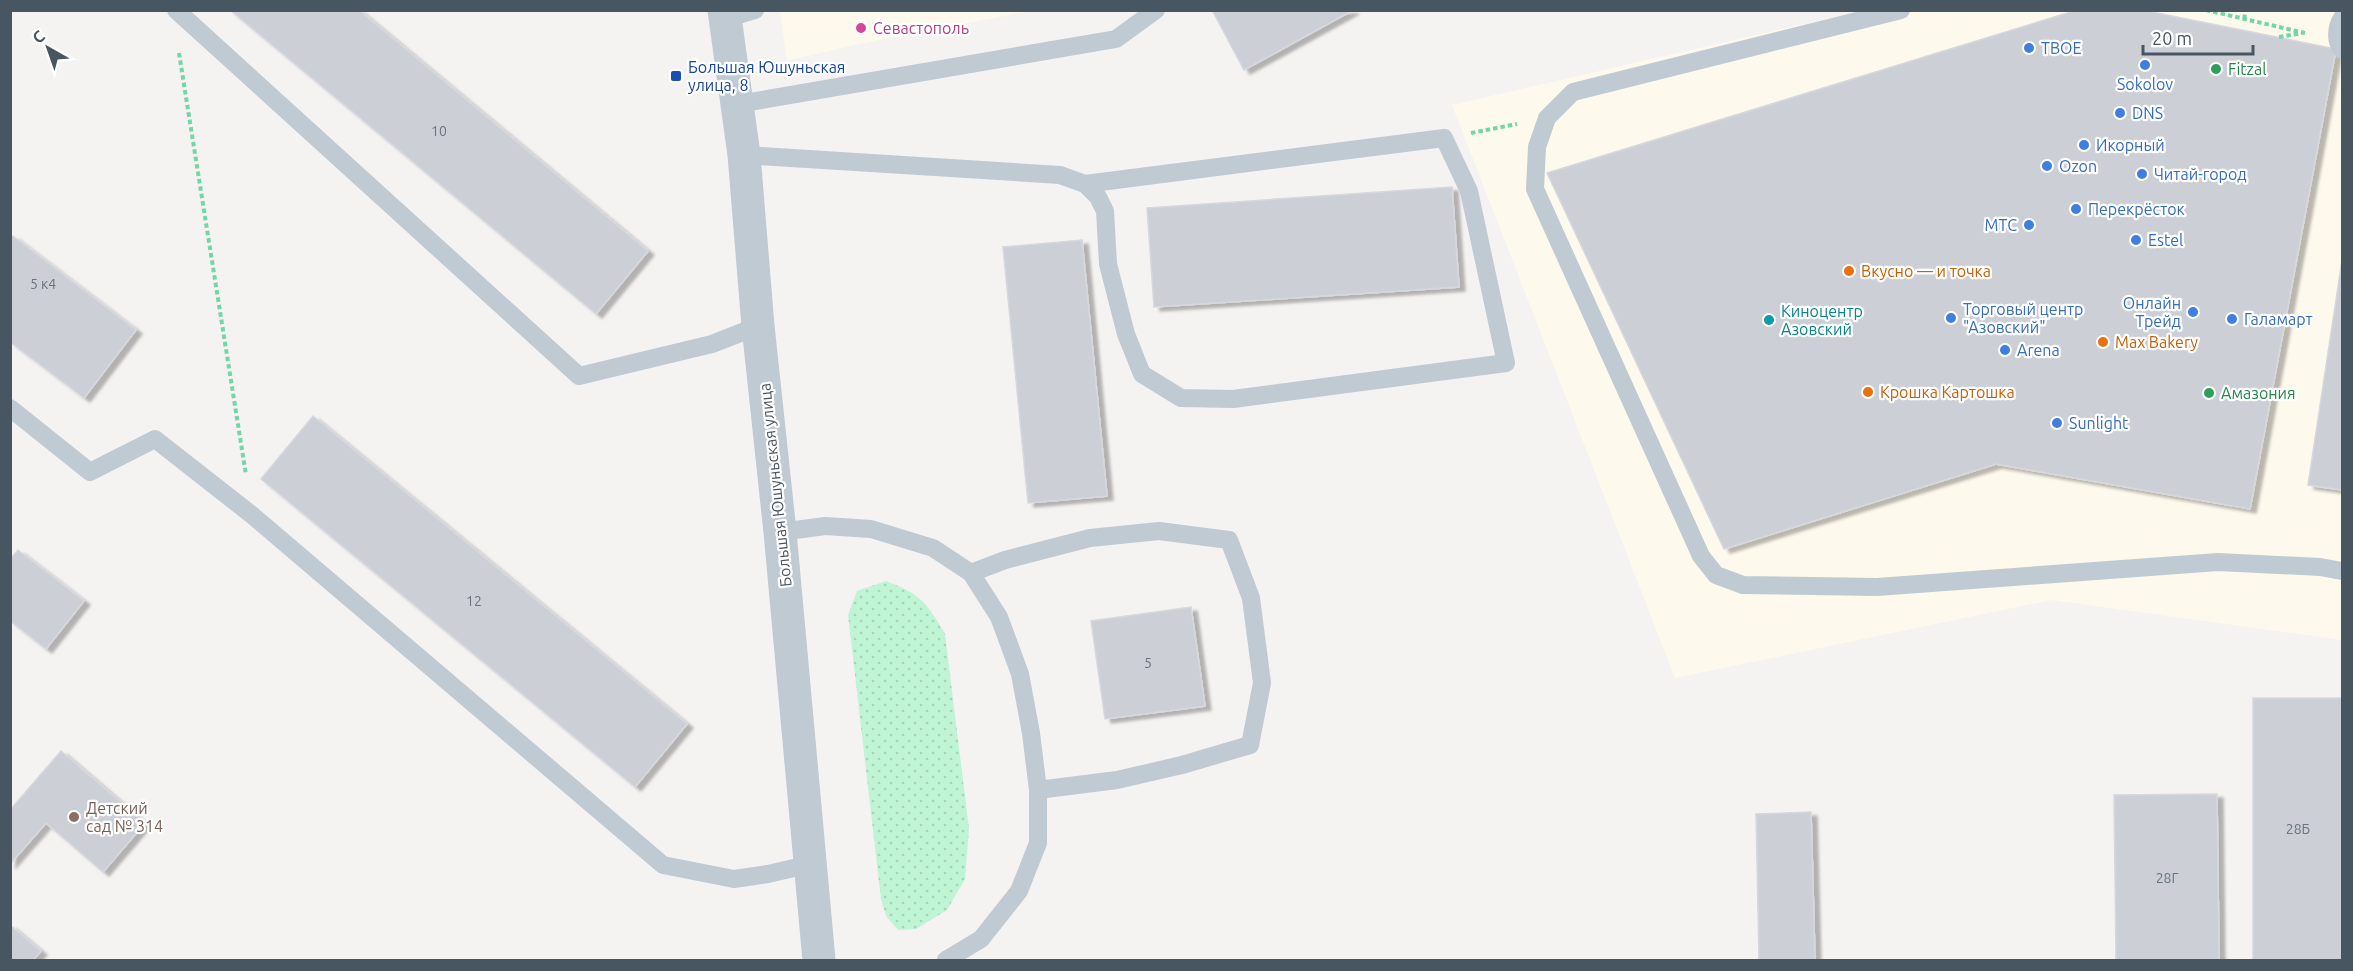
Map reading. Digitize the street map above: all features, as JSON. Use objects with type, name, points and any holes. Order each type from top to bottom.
[{"type":"street","name":"Большая Юшуньская улица","points":[[735,13],[738,104],[819,960]]},
{"type":"lane","points":[[176,10],[579,376],[712,344],[758,326]]},
{"type":"lane","points":[[738,104],[1116,39],[1156,10]]},
{"type":"lane","points":[[1901,10],[1573,92],[1547,118],[1537,147],[1535,189],[1701,556],[1716,575],[1743,585],[1877,587],[2218,562],[2320,567],[2343,571]]},
{"type":"lane","points":[[2343,18],[2339,24],[2337,38],[2343,50]]},
{"type":"lane","points":[[744,155],[1060,174],[1085,184],[1098,196],[1106,211],[1108,264],[1126,334],[1143,374],[1181,398],[1233,399],[1506,363],[1469,191],[1444,138],[1085,184]]},
{"type":"lane","points":[[10,408],[90,472],[155,439],[252,515],[663,865],[734,879],[811,864]]},
{"type":"lane","points":[[780,532],[825,526],[871,530],[933,548],[971,573],[999,617],[1020,674],[1031,733],[1038,790],[1038,843],[1019,891],[981,939],[946,960]]},
{"type":"lane","points":[[971,573],[1005,560],[1090,538],[1159,531],[1228,540],[1251,598],[1262,683],[1250,745],[1182,765],[1117,780],[1038,790]]},
{"type":"path","points":[[2206,10],[2305,33]]},
{"type":"path","points":[[2244,19],[2246,10]]},
{"type":"path","points":[[178,46],[252,515]]},
{"type":"path","points":[[1444,138],[1547,118]]},
{"type":"shaded area","name":"Севастополь","points":[[780,10],[1030,11],[849,46],[787,61]]},
{"type":"shaded area","name":"Торговый центр \"Азовский\"","points":[[1861,11],[2342,11],[2342,640],[2051,600],[1675,678],[1452,105]]},
{"type":"green space","points":[[886,581],[907,590],[922,601],[945,634],[969,829],[965,879],[947,910],[916,929],[898,930],[886,916],[881,899],[848,615],[857,591]]},
{"type":"building","points":[[230,10],[359,10],[648,251],[596,314]]},
{"type":"building","points":[[1212,10],[1353,10],[1244,70]]},
{"type":"building","name":"Торговый центр \"Азовский\"","points":[[2077,10],[2142,10],[2336,49],[2250,509],[1996,464],[1724,549],[1547,173]]},
{"type":"building","points":[[1452,187],[1459,287],[1154,307],[1147,208]]},
{"type":"building","points":[[13,236],[136,330],[84,398],[10,342],[10,238]]},
{"type":"building","points":[[1082,240],[1107,496],[1028,503],[1003,247]]},
{"type":"building","points":[[2342,260],[2342,490],[2308,485]]},
{"type":"building","points":[[313,416],[687,724],[635,787],[261,479]]},
{"type":"building","points":[[18,550],[84,601],[46,649],[10,621],[10,559]]},
{"type":"building","points":[[1191,607],[1205,706],[1105,719],[1091,621]]},
{"type":"building","points":[[2253,698],[2342,698],[2342,960],[2253,960]]},
{"type":"building","name":"Детский сад № 314","points":[[61,751],[145,823],[103,872],[46,823],[10,864],[10,810]]},
{"type":"building","points":[[2217,794],[2219,960],[2116,960],[2114,795]]},
{"type":"building","points":[[1811,812],[1815,960],[1759,960],[1756,814]]},
{"type":"building","points":[[10,925],[41,951],[33,960],[10,960]]},
{"type":"place","name":"Севастополь","points":[[861,28]]},
{"type":"place","name":"ТВОЕ","points":[[2029,48]]},
{"type":"place","name":"Sokolov","points":[[2145,65]]},
{"type":"place","name":"Fitzal","points":[[2216,69]]},
{"type":"place","name":"Большая Юшуньская улица, 8","points":[[676,76]]},
{"type":"place","name":"DNS","points":[[2120,113]]},
{"type":"place","name":"Икорный","points":[[2084,145]]},
{"type":"place","name":"Ozon","points":[[2047,166]]},
{"type":"place","name":"Читай-город","points":[[2142,174]]},
{"type":"place","name":"Перекрёсток","points":[[2076,209]]},
{"type":"place","name":"МТС","points":[[2029,225]]},
{"type":"place","name":"Estel","points":[[2136,240]]},
{"type":"place","name":"Вкусно — и точка","points":[[1849,271]]},
{"type":"place","name":"Онлайн Трейд","points":[[2193,312]]},
{"type":"place","name":"Торговый центр \"Азовский\"","points":[[1951,318]]},
{"type":"place","name":"Галамарт","points":[[2232,319]]},
{"type":"place","name":"Киноцентр Азовский","points":[[1769,320]]},
{"type":"place","name":"Max Bakery","points":[[2103,342]]},
{"type":"place","name":"Arena","points":[[2005,350]]},
{"type":"place","name":"Крошка Картошка","points":[[1868,392]]},
{"type":"place","name":"Амазония","points":[[2209,393]]},
{"type":"place","name":"Sunlight","points":[[2057,423]]},
{"type":"place","name":"Детский сад № 314","points":[[74,817]]}]
